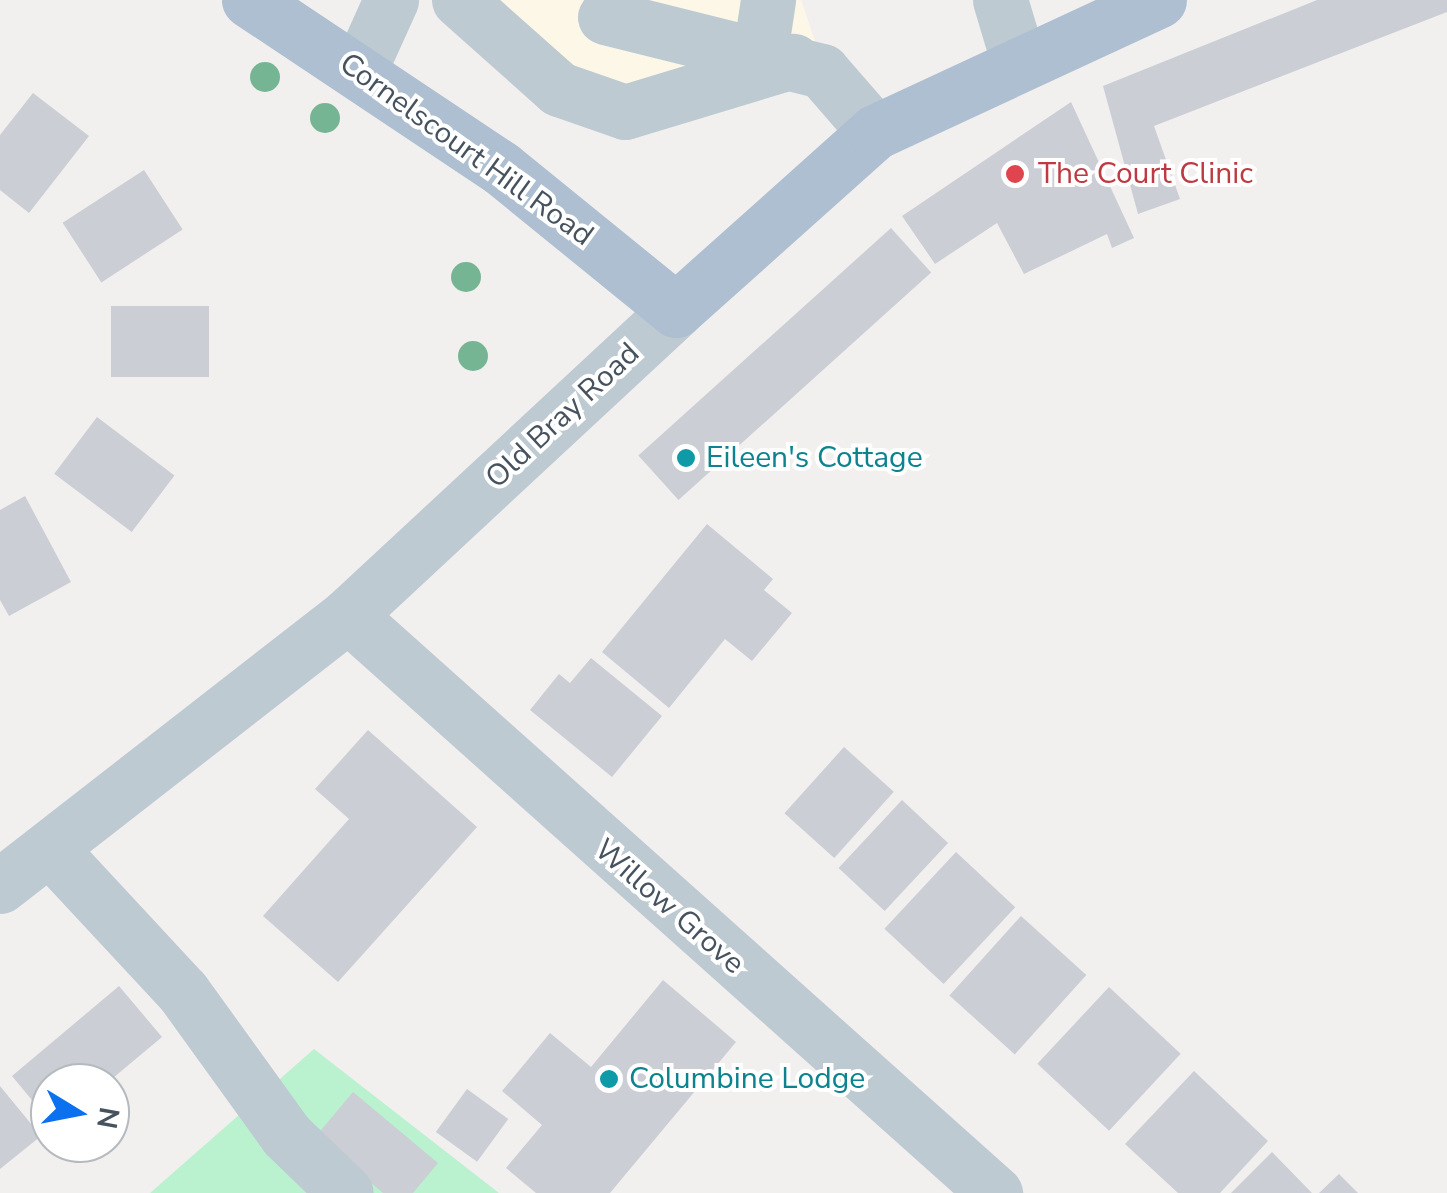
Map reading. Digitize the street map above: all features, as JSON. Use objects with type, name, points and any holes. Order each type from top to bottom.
[{"type":"main road","name":"Cornelscourt Hill Road","points":[[249,0],[501,168],[676,310]]},
{"type":"main road","name":"Old Bray Road","points":[[676,310],[875,132],[1018,60],[1158,0]]},
{"type":"street","points":[[359,70],[390,0]]},
{"type":"street","points":[[459,0],[558,89],[625,112],[776,57]]},
{"type":"street","points":[[768,0],[776,57]]},
{"type":"street","points":[[1000,0],[1018,60]]},
{"type":"street","points":[[605,16],[776,57],[822,72],[875,132]]},
{"type":"street","name":"Old Bray Road","points":[[0,886],[348,615],[676,310]]},
{"type":"street","name":"Willow Grove","points":[[348,615],[995,1193]]},
{"type":"street","points":[[51,850],[183,992],[286,1135],[346,1193]]},
{"type":"shaded area","points":[[490,0],[801,0],[816,44],[622,96],[486,16]]},
{"type":"green space","points":[[314,1049],[499,1193],[150,1193]]},
{"type":"building","points":[[1317,0],[1447,0],[1447,12],[1154,126],[1180,199],[1138,214],[1103,86]]},
{"type":"building","points":[[33,93],[89,136],[29,213],[0,190],[0,135]]},
{"type":"building","points":[[1071,102],[1134,238],[1112,248],[1107,234],[1024,274],[997,223],[935,264],[902,216]]},
{"type":"building","points":[[144,170],[183,230],[101,282],[63,223]]},
{"type":"building","points":[[891,228],[931,273],[678,500],[638,456]]},
{"type":"building","points":[[111,306],[209,306],[209,377],[111,377]]},
{"type":"building","points":[[97,417],[174,475],[132,532],[54,474]]},
{"type":"building","points":[[25,496],[71,582],[9,616],[0,600],[0,510]]},
{"type":"building","points":[[707,524],[773,579],[764,590],[792,613],[752,661],[725,639],[669,708],[602,652]]},
{"type":"building","points":[[591,658],[662,716],[612,777],[530,710],[559,674],[570,683]]},
{"type":"building","points":[[368,730],[477,827],[338,982],[263,916],[349,819],[315,789]]},
{"type":"building","points":[[844,747],[894,792],[834,858],[784,813]]},
{"type":"building","points":[[902,800],[948,843],[885,911],[839,868]]},
{"type":"building","points":[[956,852],[1015,907],[944,984],[884,929]]},
{"type":"building","points":[[1021,916],[1086,975],[1015,1054],[949,996]]},
{"type":"building","name":"Columbine Lodge","points":[[663,980],[736,1042],[610,1193],[536,1193],[506,1168],[542,1125],[502,1091],[550,1033],[591,1067]]},
{"type":"building","points":[[119,986],[162,1037],[130,1064],[30,1063],[30,1098],[12,1076]]},
{"type":"building","points":[[1109,987],[1181,1054],[1109,1131],[1037,1064]]},
{"type":"building","points":[[1194,1071],[1268,1141],[1220,1193],[1178,1193],[1125,1144]]},
{"type":"building","points":[[0,1086],[30,1123],[30,1145],[0,1169]]},
{"type":"building","points":[[467,1089],[508,1119],[477,1162],[436,1132]]},
{"type":"building","points":[[353,1092],[438,1163],[413,1193],[383,1193],[316,1136]]},
{"type":"building","points":[[1272,1152],[1312,1193],[1231,1193]]},
{"type":"building","points":[[1339,1174],[1358,1193],[1319,1193]]},
{"type":"place","name":"The Court Clinic","points":[[1015,174]]},
{"type":"place","name":"Eileen's Cottage","points":[[686,458]]},
{"type":"place","name":"Columbine Lodge","points":[[609,1079]]}]
